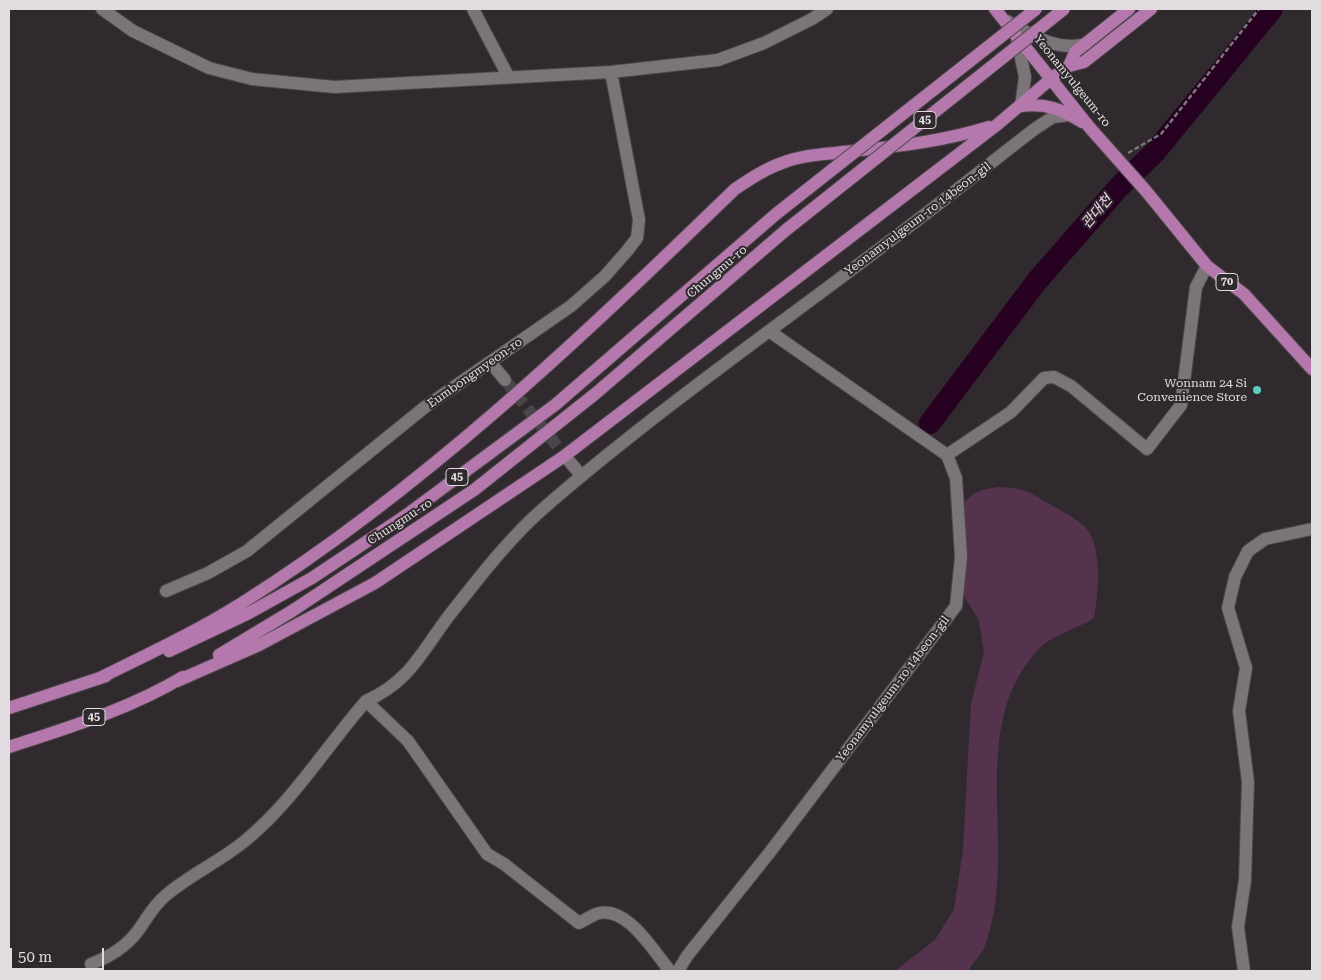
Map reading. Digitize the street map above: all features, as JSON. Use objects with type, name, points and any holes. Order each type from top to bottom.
[{"type":"main road","name":"Yeonamyulgeum-ro","points":[[995,9],[1090,128],[1146,191],[1207,266]]},
{"type":"main road","name":"Chungmu-ro","points":[[9,708],[98,679],[148,660],[249,613],[312,578],[405,516],[555,405],[776,214],[1036,9]]},
{"type":"main road","name":"Chungmu-ro","points":[[9,747],[65,729],[177,680],[292,611],[474,490],[595,394],[786,230],[1064,9]]},
{"type":"main road","points":[[1070,66],[1075,52],[1129,9]]},
{"type":"main road","points":[[177,680],[259,645],[375,583],[563,458],[998,124],[1052,78],[1070,66],[1084,62],[1151,9]]},
{"type":"main road","points":[[1021,106],[1040,104],[1056,107],[1090,128]]},
{"type":"main road","points":[[98,679],[240,604],[376,510],[452,450],[571,343],[735,188],[754,176],[783,162],[805,156],[940,140],[998,124]]},
{"type":"main road","name":"70","points":[[1207,266],[1244,294],[1312,369]]},
{"type":"street","points":[[102,9],[133,31],[208,68],[252,79],[334,87],[508,76],[610,72],[718,60],[764,43],[812,19],[827,9]]},
{"type":"street","points":[[472,9],[508,76]]},
{"type":"street","points":[[1004,19],[1048,43],[1067,47],[1086,44]]},
{"type":"street","points":[[1016,34],[1025,77],[1021,106]]},
{"type":"street","name":"Eumbongmyeon-ro","points":[[166,591],[208,572],[247,551],[425,407],[491,363],[578,300],[605,276],[637,238],[639,220],[610,72]]},
{"type":"street","name":"Yeonamyulgeum-ro 14beon-gil","points":[[91,964],[113,955],[136,933],[152,908],[171,890],[216,864],[248,839],[284,803],[366,701],[385,693],[404,677],[449,616],[514,538],[543,508],[650,419],[896,236],[1036,128],[1053,117],[1070,115]]},
{"type":"street","points":[[769,331],[947,455],[1011,412],[1044,378],[1054,378],[1071,386],[1147,449],[1181,406],[1196,287],[1207,266]]},
{"type":"street","points":[[491,363],[504,380]]},
{"type":"street","name":"Yeonamyulgeum-ro 14beon-gil","points":[[678,971],[687,956],[770,852],[956,606],[961,557],[956,478],[947,455]]},
{"type":"street","points":[[569,461],[582,476]]},
{"type":"street","points":[[1244,971],[1238,927],[1246,860],[1248,782],[1239,711],[1246,668],[1228,608],[1235,576],[1248,551],[1265,539],[1312,529]]},
{"type":"street","points":[[366,701],[408,741],[487,854],[504,864],[579,923],[598,913],[615,913],[631,923],[670,971]]},
{"type":"path","points":[[1118,158],[1161,134],[1259,9]]},
{"type":"shaded area","points":[[998,487],[1014,488],[1031,494],[1070,515],[1086,528],[1091,536],[1097,558],[1098,584],[1094,618],[1052,639],[1041,647],[1018,678],[1004,713],[998,750],[998,868],[995,906],[983,950],[968,971],[895,971],[935,940],[954,909],[963,850],[971,704],[984,652],[979,621],[963,594],[965,502],[972,495],[980,491]]},
{"type":"waterway","name":"관대천","points":[[930,423],[1037,281],[1119,187],[1155,152],[1272,9]]},
{"type":"tunnel","points":[[505,380],[569,461]]},
{"type":"place","name":"Wonnam 24 Si Convenience Store","points":[[1257,390]]}]
